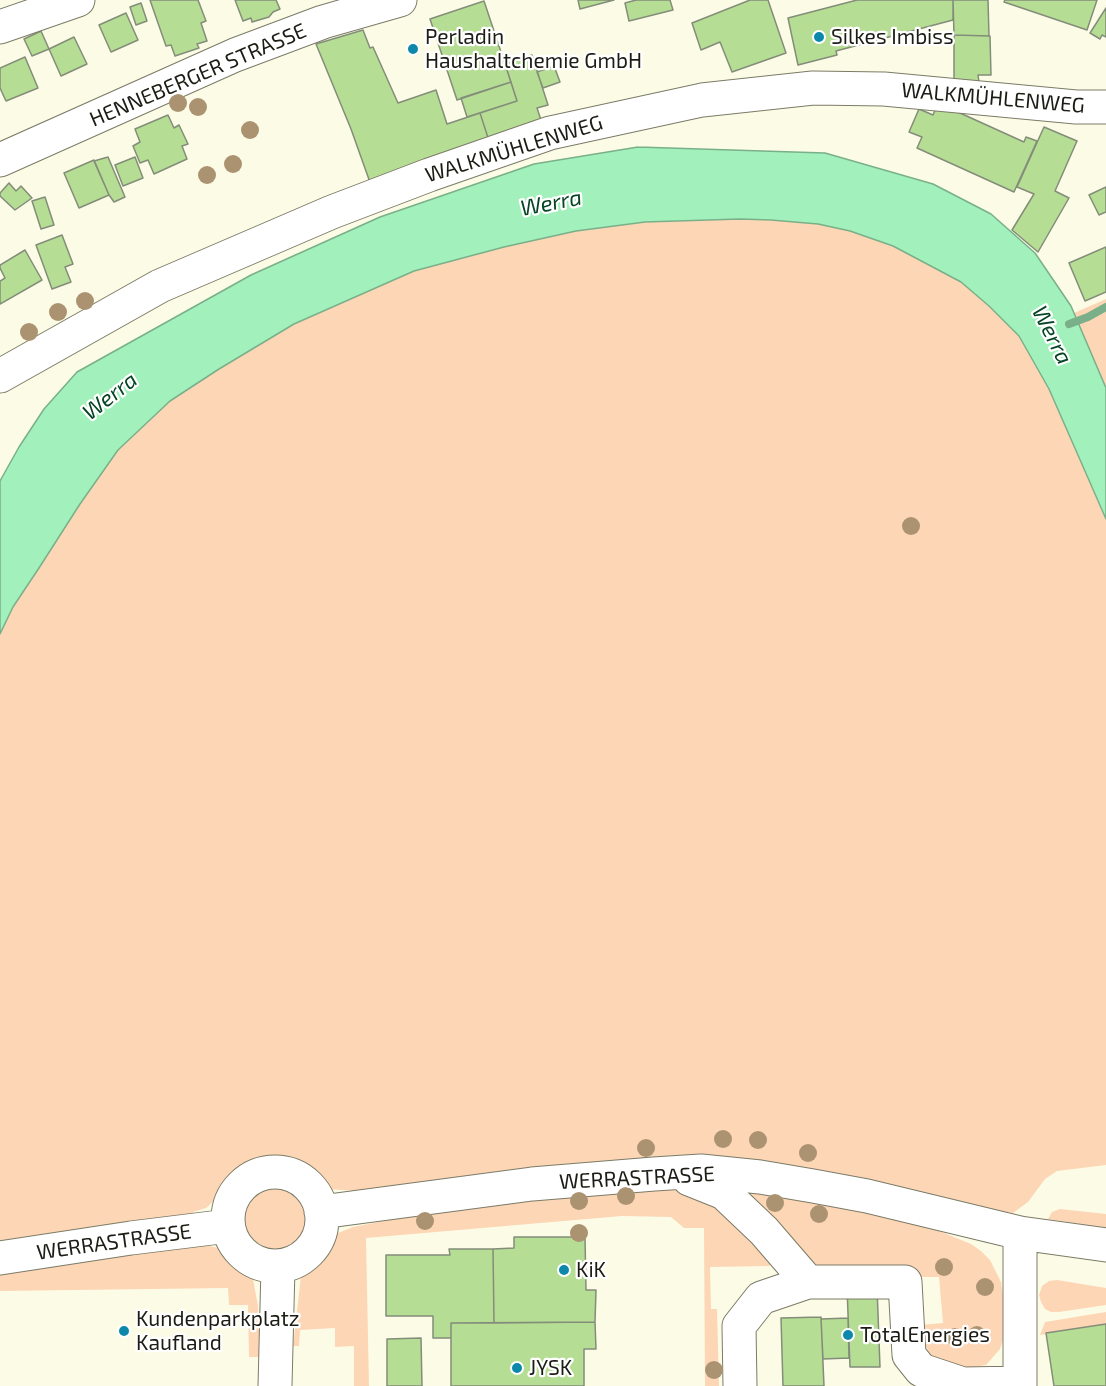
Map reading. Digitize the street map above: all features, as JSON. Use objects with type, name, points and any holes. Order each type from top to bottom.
[{"type":"street","points":[[0,27],[78,0]]},
{"type":"street","name":"HENNEBERGER STRASSE","points":[[0,160],[235,55],[323,22],[400,0]]},
{"type":"street","name":"WALKMÜHLENWEG","points":[[0,376],[160,286],[343,208],[550,133],[702,100],[813,88],[884,89],[1076,107],[1106,107]]},
{"type":"street","name":"WERRASTRASSE","points":[[321,1212],[532,1184],[701,1171],[760,1177],[813,1186],[867,1196],[1020,1233],[1106,1245]]},
{"type":"street","points":[[276,1172],[289,1174],[300,1180],[317,1198],[321,1212],[321,1225],[312,1249],[292,1263],[278,1267],[257,1263],[248,1258],[235,1245],[228,1226],[228,1212],[232,1199],[250,1179],[262,1174],[276,1172]]},
{"type":"street","points":[[673,1173],[724,1193],[764,1231],[808,1282]]},
{"type":"street","name":"WERRASTRASSE","points":[[0,1258],[228,1226]]},
{"type":"street","points":[[740,1386],[739,1326],[761,1298],[808,1282],[905,1282],[909,1355],[921,1370],[963,1384],[1020,1384],[1020,1233]]},
{"type":"street","points":[[275,1386],[278,1267]]},
{"type":"shaded area","points":[[725,219],[818,224],[850,231],[893,246],[961,282],[1019,335],[1049,389],[1106,519],[1106,1165],[1057,1171],[1045,1179],[1028,1202],[1013,1213],[806,1170],[361,1191],[325,1189],[298,1169],[281,1163],[264,1163],[249,1167],[206,1208],[193,1212],[199,1244],[219,1248],[230,1254],[243,1265],[253,1279],[258,1306],[260,1357],[249,1357],[248,1305],[229,1305],[228,1288],[0,1291],[0,634],[12,607],[80,504],[118,450],[170,401],[294,324],[349,299],[414,271],[576,231],[645,222]]},
{"type":"shaded area","points":[[1106,299],[1106,388],[1074,313]]},
{"type":"shaded area","points":[[274,1183],[294,1189],[304,1199],[310,1219],[304,1239],[294,1249],[274,1255],[254,1249],[244,1239],[238,1219],[244,1199],[254,1189]]},
{"type":"shaded area","points":[[627,1187],[690,1189],[714,1197],[773,1263],[769,1266],[710,1267],[711,1309],[717,1309],[719,1386],[705,1386],[704,1228],[684,1228],[671,1217],[622,1216],[366,1238],[369,1386],[354,1386],[354,1346],[335,1347],[335,1328],[300,1330],[299,1346],[293,1346],[301,1276],[321,1248],[338,1233],[353,1227],[449,1208]]},
{"type":"shaded area","points":[[736,1187],[767,1190],[922,1224],[971,1244],[990,1260],[1001,1282],[1004,1303],[1004,1337],[1000,1349],[986,1365],[966,1369],[932,1356],[921,1340],[920,1325],[943,1323],[939,1277],[823,1276]]},
{"type":"shaded area","points":[[1060,1209],[1106,1214],[1106,1228],[1048,1219],[1052,1212]]},
{"type":"shaded area","points":[[1057,1280],[1106,1288],[1106,1305],[1059,1312],[1045,1309],[1039,1295],[1042,1286],[1049,1281]]},
{"type":"shaded area","points":[[1106,1312],[1106,1324],[1040,1335],[1045,1322]]},
{"type":"water","name":"Werra","points":[[638,147],[825,153],[933,184],[991,214],[1035,253],[1071,306],[1106,388],[1106,519],[1049,389],[1019,336],[961,282],[893,246],[850,231],[818,224],[740,219],[645,222],[576,231],[414,271],[294,324],[219,369],[170,401],[118,450],[13,607],[0,634],[0,481],[44,409],[77,372],[251,275],[380,217],[534,164]]},
{"type":"building","points":[[150,0],[198,0],[206,21],[201,23],[207,41],[197,44],[199,48],[175,56],[171,45],[166,46]]},
{"type":"building","points":[[235,0],[276,0],[280,9],[269,17],[252,22],[251,18],[243,21]]},
{"type":"building","points":[[578,0],[614,0],[580,9]]},
{"type":"building","points":[[636,0],[670,0],[673,10],[629,21],[625,3]]},
{"type":"building","points":[[750,0],[768,0],[786,53],[732,72],[720,42],[701,50],[692,23]]},
{"type":"building","points":[[857,0],[953,0],[953,20],[836,51],[837,55],[798,65],[788,18]]},
{"type":"building","points":[[953,0],[988,0],[989,36],[954,35]]},
{"type":"building","points":[[1005,0],[1097,0],[1087,30],[1004,2]]},
{"type":"building","points":[[484,1],[511,82],[457,100],[430,19]]},
{"type":"building","points":[[141,3],[147,21],[136,25],[130,7]]},
{"type":"building","points":[[1106,8],[1106,37],[1102,35],[1100,39],[1090,33]]},
{"type":"building","points":[[126,13],[138,40],[111,52],[99,25]]},
{"type":"building","points":[[363,30],[398,103],[436,90],[447,124],[480,113],[490,144],[372,188],[351,129],[316,44]]},
{"type":"building","points":[[41,31],[49,49],[32,56],[24,39]]},
{"type":"building","points":[[954,35],[990,36],[991,75],[978,75],[979,82],[954,82]]},
{"type":"building","points":[[74,37],[87,64],[61,76],[49,49]]},
{"type":"building","points":[[532,55],[548,105],[537,108],[543,126],[490,144],[480,113],[517,101],[505,64]]},
{"type":"building","points":[[25,57],[38,88],[6,101],[0,88],[0,68]]},
{"type":"building","points":[[554,66],[560,82],[543,88],[537,72]]},
{"type":"building","points":[[511,82],[517,101],[467,117],[461,98]]},
{"type":"building","points":[[938,103],[1024,142],[1026,137],[1037,141],[1014,192],[917,148],[922,137],[909,132],[919,109],[933,115]]},
{"type":"building","points":[[168,115],[174,128],[179,125],[188,144],[182,146],[187,159],[154,174],[148,160],[140,163],[133,146],[140,142],[135,129]]},
{"type":"building","points":[[1044,127],[1077,141],[1055,191],[1069,198],[1038,252],[1012,230],[1034,194],[1017,187]]},
{"type":"building","points":[[108,157],[125,197],[114,202],[94,161]]},
{"type":"building","points":[[135,157],[143,178],[123,186],[115,165]]},
{"type":"building","points":[[94,160],[109,195],[79,208],[64,173]]},
{"type":"building","points":[[9,183],[16,191],[21,186],[32,198],[15,210],[0,196]]},
{"type":"building","points":[[1106,187],[1106,212],[1099,215],[1089,195]]},
{"type":"building","points":[[45,197],[54,225],[41,229],[32,201]]},
{"type":"building","points":[[62,235],[73,264],[65,267],[71,282],[52,289],[36,245]]},
{"type":"building","points":[[1106,247],[1106,292],[1085,301],[1069,263]]},
{"type":"building","points":[[25,250],[42,280],[0,304],[0,281],[5,278],[0,265]]},
{"type":"building","points":[[514,1237],[585,1237],[586,1290],[596,1290],[595,1322],[494,1323],[493,1249],[514,1248]]},
{"type":"building","points":[[449,1249],[493,1249],[494,1323],[451,1323],[451,1338],[433,1338],[433,1316],[386,1316],[386,1255],[450,1255]]},
{"type":"building","points":[[847,1287],[877,1287],[880,1367],[850,1367]]},
{"type":"building","points":[[821,1317],[824,1386],[783,1386],[781,1318]]},
{"type":"building","points":[[848,1318],[849,1358],[823,1359],[821,1319]]},
{"type":"building","name":"JYSK","points":[[595,1322],[596,1349],[584,1349],[584,1386],[451,1386],[451,1323]]},
{"type":"building","points":[[1106,1324],[1106,1386],[1054,1386],[1046,1333]]},
{"type":"building","points":[[421,1338],[422,1386],[387,1386],[387,1339]]},
{"type":"waterway","name":"Werra","points":[[1069,324],[1106,307]]},
{"type":"place","name":"Silkes Imbiss","points":[[819,37]]},
{"type":"place","name":"Perladin Haushaltchemie GmbH","points":[[413,49]]},
{"type":"place","name":"KiK","points":[[564,1270]]},
{"type":"place","name":"Kundenparkplatz Kaufland","points":[[124,1331]]},
{"type":"place","name":"TotalEnergies","points":[[848,1335]]},
{"type":"place","name":"JYSK","points":[[517,1368]]}]
